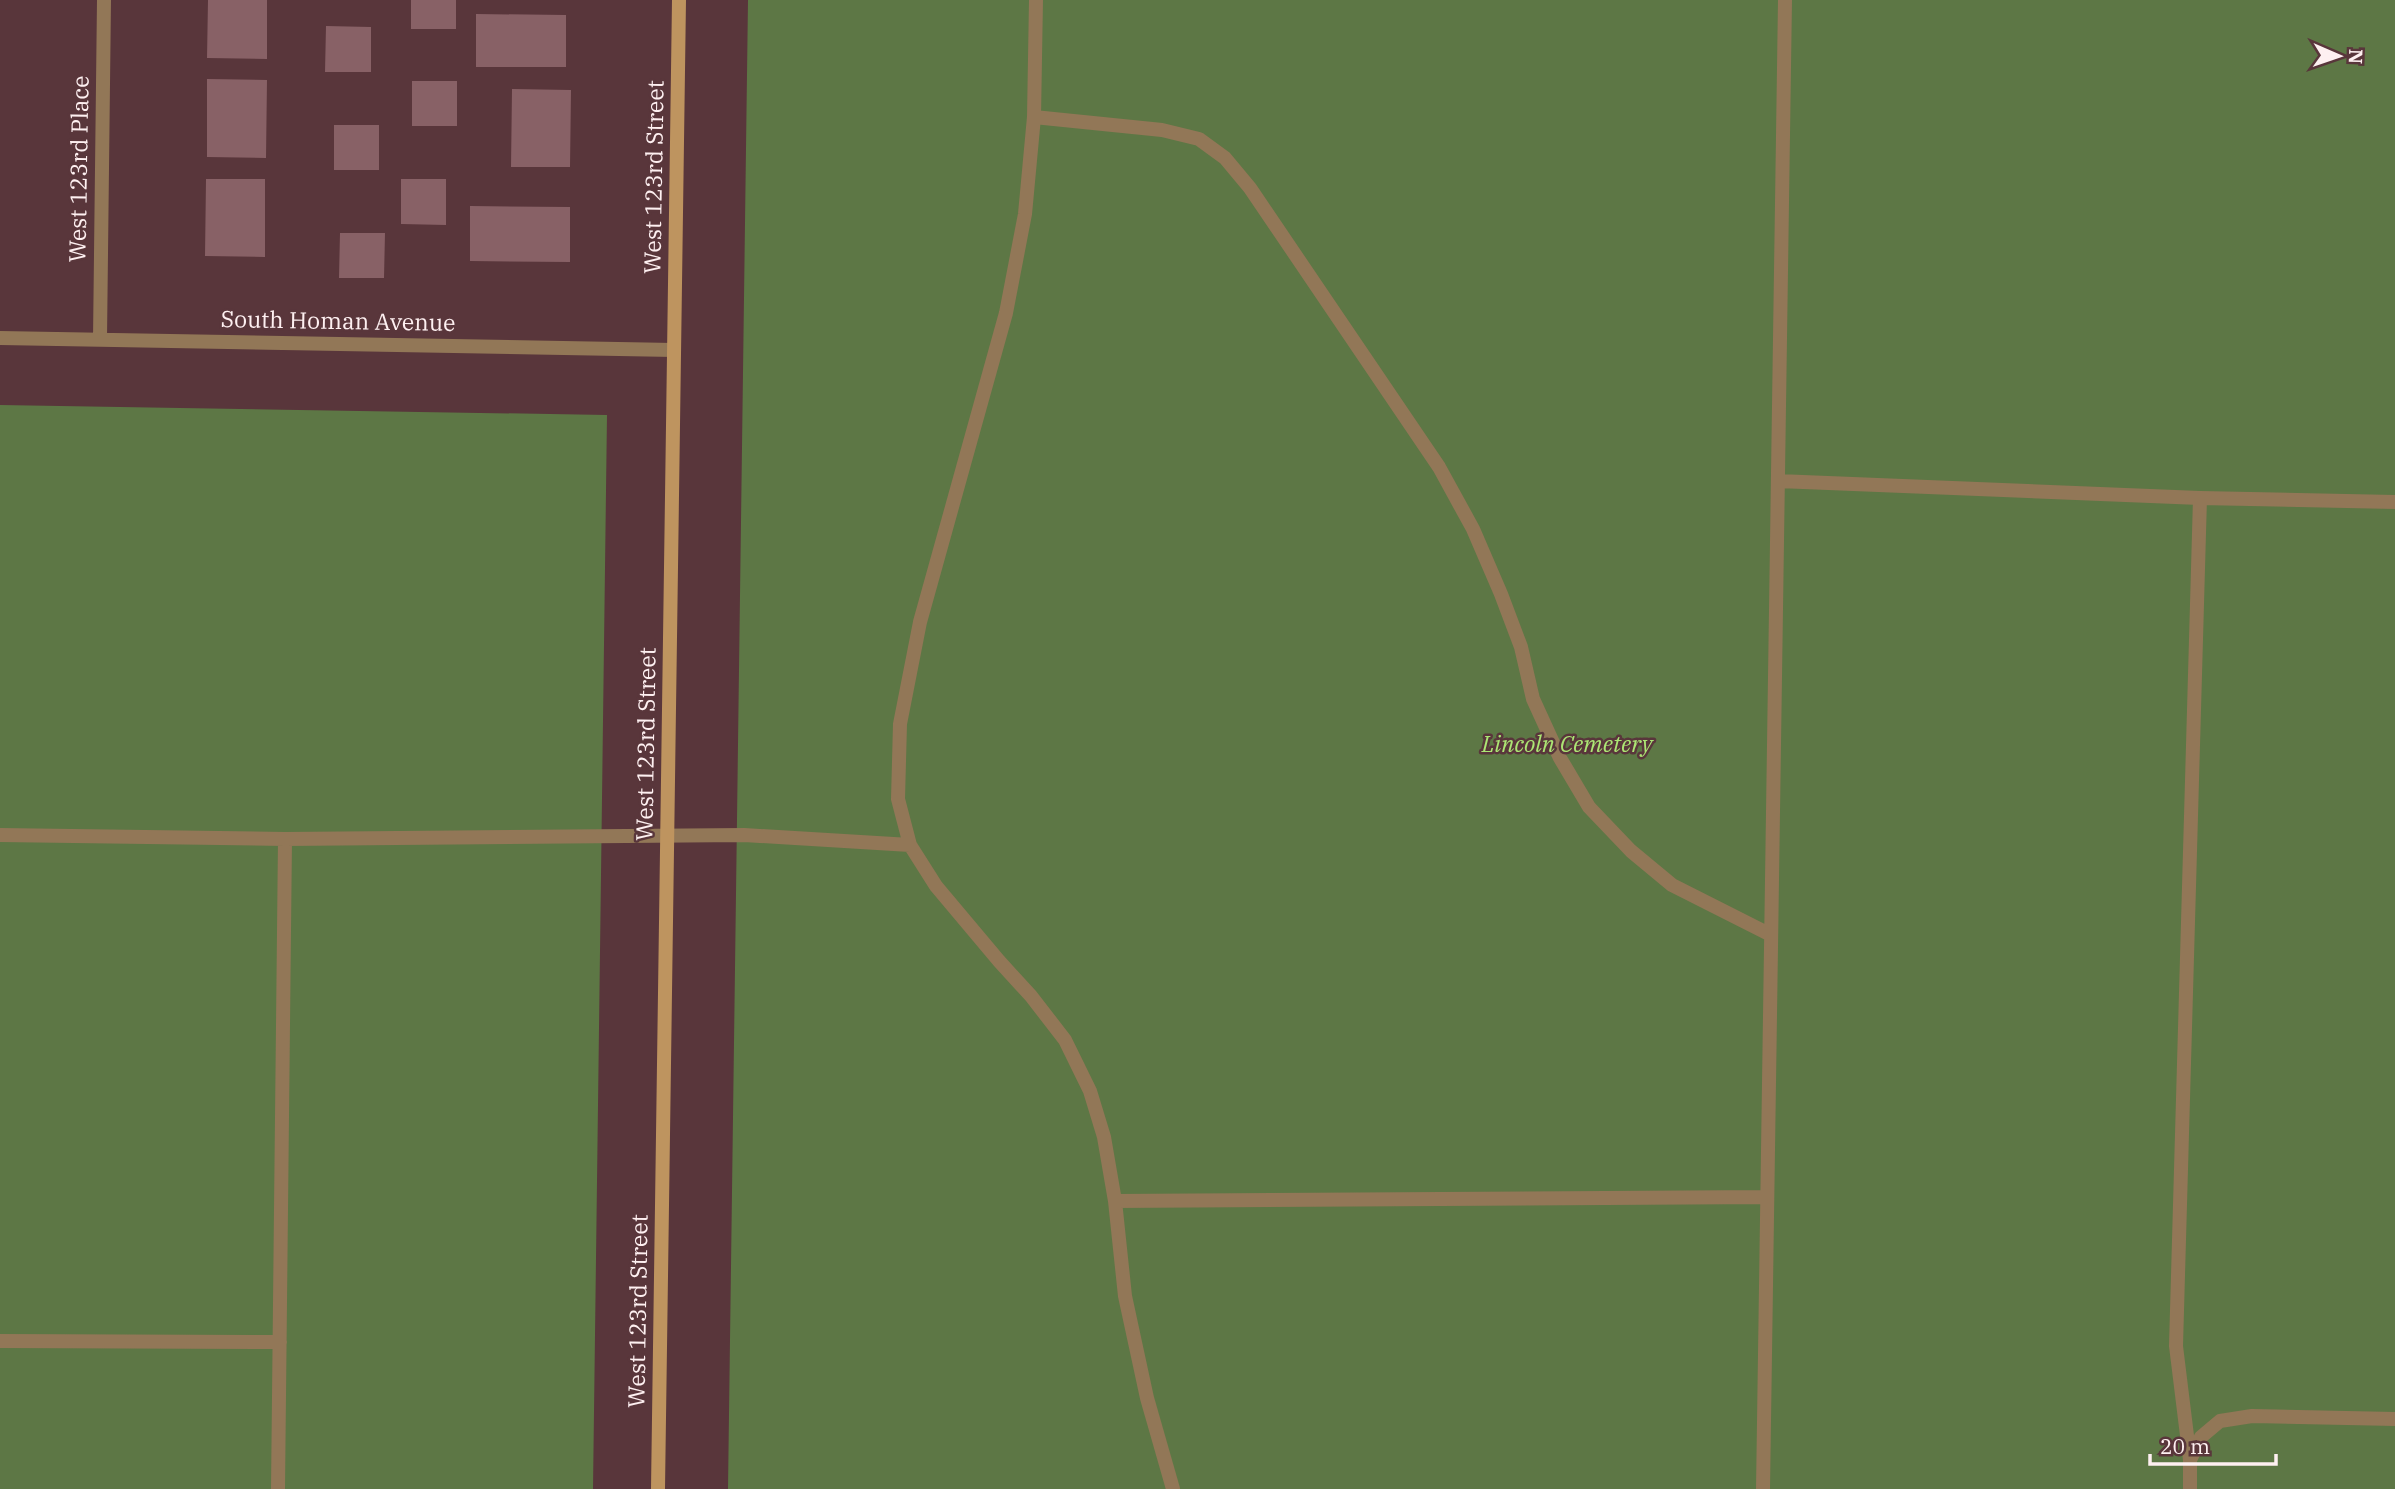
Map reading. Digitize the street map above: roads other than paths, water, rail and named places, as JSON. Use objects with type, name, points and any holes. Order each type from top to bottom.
[{"type":"street","name":"West 123rd Place","points":[[100,339],[104,0]]},
{"type":"street","name":"West 123rd Street","points":[[658,1489],[679,0]]},
{"type":"street","points":[[1036,0],[1034,117],[1025,214],[1006,313],[920,622],[900,724],[898,799],[909,845],[936,886],[1031,996],[1065,1040],[1090,1091],[1104,1137],[1115,1201],[1125,1296],[1147,1398],[1173,1489]]},
{"type":"street","points":[[1763,1489],[1785,0]]},
{"type":"street","points":[[1034,117],[1161,130],[1199,139],[1225,158],[1250,188],[1439,467],[1473,529],[1501,594],[1521,647],[1533,699],[1560,758],[1589,807],[1631,850],[1672,885],[1771,935]]},
{"type":"street","name":"South Homan Avenue","points":[[0,338],[674,351]]},
{"type":"street","points":[[1778,481],[2200,498],[2395,502]]},
{"type":"street","points":[[2190,1489],[2190,1460],[2176,1346],[2200,498]]},
{"type":"street","points":[[0,835],[285,839],[744,835],[909,845]]},
{"type":"street","points":[[278,1489],[285,839]]},
{"type":"street","points":[[1115,1201],[1767,1197]]},
{"type":"street","points":[[0,1341],[280,1342]]},
{"type":"street","points":[[2190,1460],[2201,1437],[2220,1421],[2252,1416],[2395,1419]]},
{"type":"park label","name":"Lincoln Cemetery","points":[[1567,744]]}]
